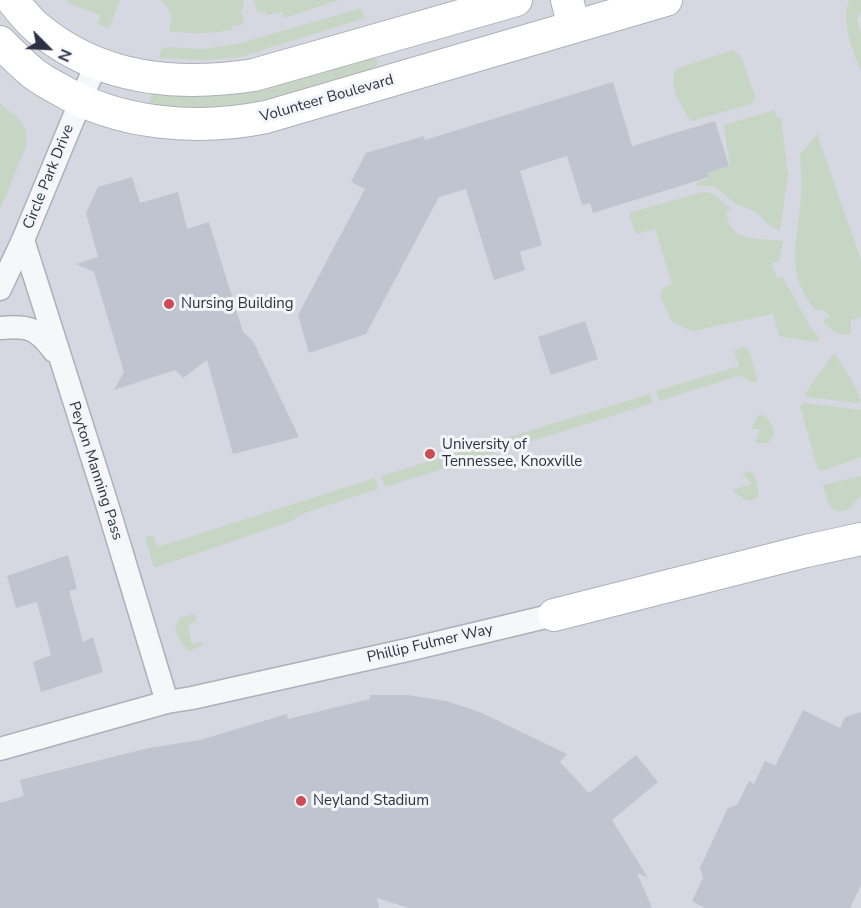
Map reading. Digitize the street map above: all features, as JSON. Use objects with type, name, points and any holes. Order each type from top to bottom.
[{"type":"street","points":[[12,0],[38,29],[57,43],[96,64],[149,77],[189,81],[220,80],[254,75],[516,0]]},
{"type":"street","name":"Volunteer Boulevard","points":[[0,42],[35,75],[79,101],[102,110],[139,119],[206,125],[237,123],[266,117],[398,78],[570,13],[666,0]]},
{"type":"street","points":[[387,38],[398,78]]},
{"type":"street","name":"Circle Park Drive","points":[[0,289],[23,240],[96,64]]},
{"type":"street","name":"Peyton Manning Pass","points":[[23,240],[167,702]]},
{"type":"street","points":[[0,328],[32,329],[43,336],[59,356]]},
{"type":"street","name":"Phillip Fulmer Way","points":[[0,749],[167,702],[204,696],[416,648],[861,539]]},
{"type":"shaded area","name":"University of Tennessee, Knoxville","points":[[0,0],[861,0],[861,908],[0,908]]},
{"type":"green space","points":[[65,0],[120,0],[110,26],[107,28],[98,24],[101,15]]},
{"type":"green space","points":[[159,0],[243,0],[244,8],[240,10],[244,20],[242,25],[232,26],[232,30],[200,33],[169,31],[172,16],[165,4]]},
{"type":"green space","points":[[254,0],[339,0],[284,18],[282,12],[267,15],[265,11],[260,13],[260,10],[257,11]]},
{"type":"green space","points":[[849,0],[861,0],[861,12],[857,19],[861,33],[861,71],[847,27]]},
{"type":"green space","points":[[361,8],[365,18],[240,57],[206,60],[159,58],[161,50],[166,47],[203,49],[238,44]]},
{"type":"green space","points":[[733,50],[741,56],[755,97],[751,104],[692,121],[677,97],[674,82],[675,69]]},
{"type":"green space","points":[[371,56],[378,60],[376,69],[286,97],[233,109],[148,107],[152,91]]},
{"type":"green space","points":[[0,103],[24,126],[27,138],[26,146],[0,210]]},
{"type":"green space","points":[[775,110],[776,117],[781,118],[788,175],[780,231],[770,226],[756,212],[736,204],[714,186],[698,186],[696,183],[709,178],[707,173],[730,166],[724,125]]},
{"type":"green space","points":[[817,134],[861,260],[861,317],[851,320],[851,334],[847,335],[839,334],[823,322],[830,315],[822,309],[816,311],[799,283],[796,270],[795,256],[801,192],[800,155]]},
{"type":"green space","points":[[703,192],[712,193],[731,209],[726,212],[729,223],[740,235],[755,239],[783,241],[779,262],[772,263],[777,278],[783,277],[810,327],[820,339],[816,342],[779,336],[773,314],[692,331],[672,322],[660,296],[662,289],[672,283],[655,229],[635,233],[629,213]]},
{"type":"green space","points":[[744,346],[749,350],[757,378],[756,382],[751,382],[741,375],[659,401],[656,391],[739,366],[734,351]]},
{"type":"green space","points":[[834,353],[851,379],[861,400],[859,403],[806,397],[805,394]]},
{"type":"green space","points":[[650,394],[653,403],[385,487],[381,476]]},
{"type":"green space","points":[[804,403],[861,410],[861,457],[822,471],[818,470],[800,406]]},
{"type":"green space","points":[[758,415],[765,416],[771,423],[774,434],[769,442],[759,444],[756,442],[760,429],[752,429]]},
{"type":"green space","points":[[748,471],[754,474],[759,493],[757,498],[749,501],[732,490],[752,484],[742,474]]},
{"type":"green space","points":[[861,476],[861,496],[846,511],[836,511],[829,505],[823,485]]},
{"type":"green space","points":[[375,478],[378,489],[301,514],[292,521],[154,568],[145,536],[153,536],[158,547]]},
{"type":"green space","points":[[193,614],[197,616],[196,621],[188,625],[192,644],[201,642],[204,645],[189,651],[181,642],[175,629],[179,618]]},
{"type":"building","points":[[613,82],[632,146],[715,121],[729,166],[707,173],[709,177],[593,213],[590,203],[582,205],[567,156],[520,171],[542,245],[520,252],[525,270],[494,280],[466,189],[439,197],[366,334],[309,353],[298,315],[365,189],[351,182],[366,153],[424,136],[425,140]]},
{"type":"building","name":"Nursing Building","points":[[132,177],[140,203],[178,192],[187,229],[209,222],[243,332],[253,341],[299,437],[233,454],[207,360],[183,378],[175,370],[114,390],[124,372],[94,272],[76,264],[98,257],[86,213],[98,187]]},
{"type":"building","points":[[585,321],[598,359],[551,375],[538,337]]},
{"type":"building","points":[[68,555],[77,589],[69,591],[83,642],[93,637],[103,672],[41,692],[33,662],[51,655],[37,602],[16,608],[7,576]]},
{"type":"building","name":"Neyland Stadium","points":[[370,695],[408,695],[446,701],[482,713],[567,754],[560,762],[589,793],[636,755],[658,782],[612,820],[648,878],[637,873],[652,908],[409,908],[377,898],[379,908],[0,908],[0,803],[24,796],[20,780],[149,748],[200,740],[287,714],[288,719],[370,699]]},
{"type":"building","points":[[803,710],[840,728],[845,717],[861,712],[861,885],[850,908],[705,908],[692,901],[703,878],[700,868],[728,808],[737,805],[749,781],[754,784],[765,761],[775,766]]},
{"type":"place","name":"Nursing Building","points":[[169,304]]},
{"type":"place","name":"University of Tennessee, Knoxville","points":[[430,454]]},
{"type":"place","name":"Neyland Stadium","points":[[301,801]]}]
